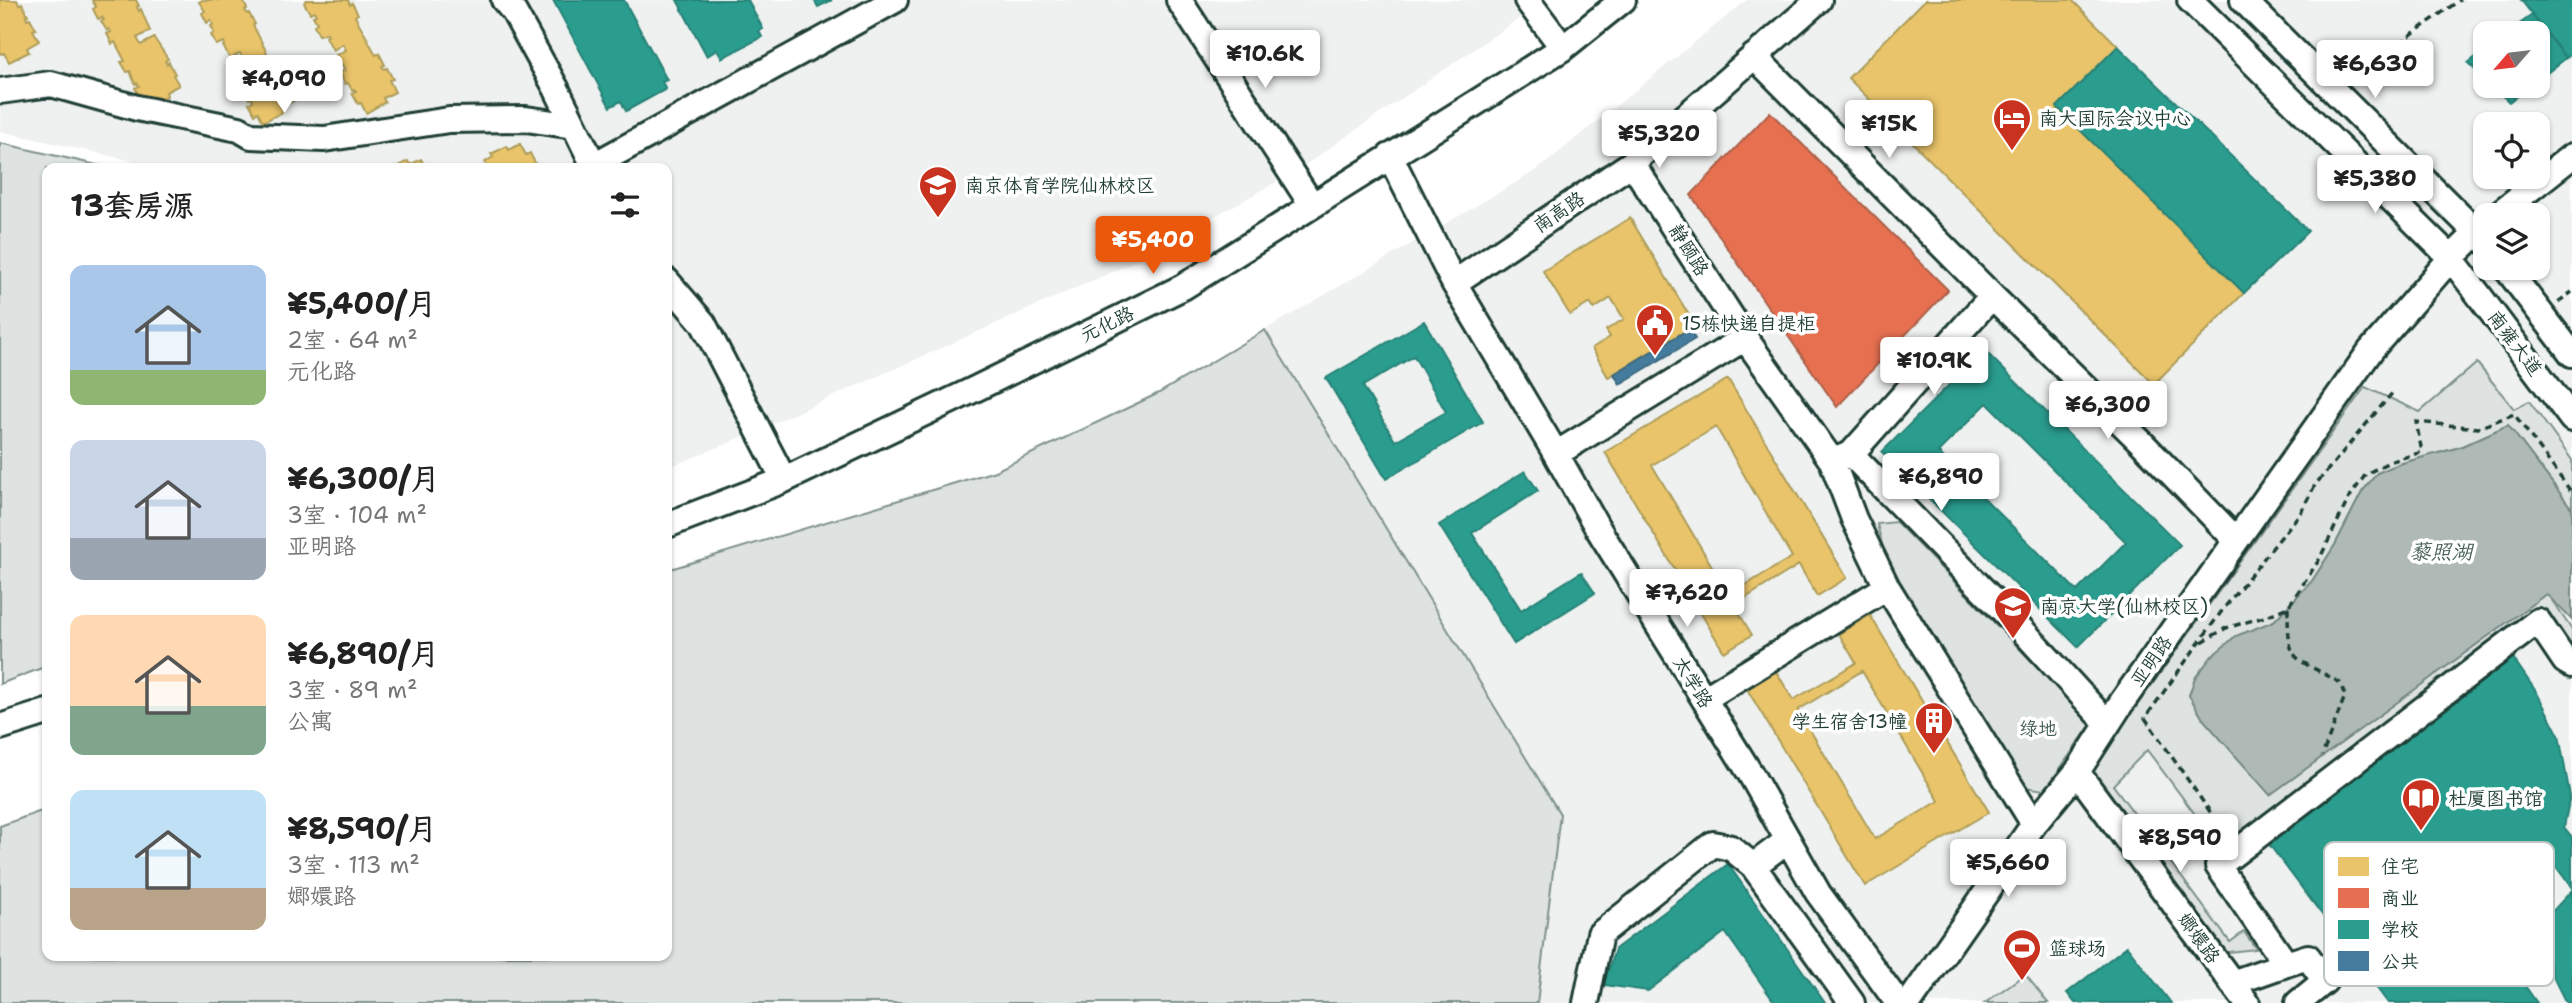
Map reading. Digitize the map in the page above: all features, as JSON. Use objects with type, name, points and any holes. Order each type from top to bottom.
[{"type":"street","points":[[504,0],[514,12],[593,163]]},
{"type":"street","points":[[600,163],[895,0]]},
{"type":"street","points":[[1179,0],[1312,205]]},
{"type":"street","points":[[1527,0],[1563,48]]},
{"type":"street","name":"元化路","points":[[672,523],[783,480],[1183,287],[1563,48],[1623,0]]},
{"type":"street","name":"南高路","points":[[1454,282],[1632,163],[1819,0]]},
{"type":"street","name":"南雍大道","points":[[2190,0],[2451,257],[2572,419]]},
{"type":"street","points":[[2243,0],[2336,94],[2473,223]]},
{"type":"street","points":[[1754,56],[2236,540]]},
{"type":"street","points":[[0,91],[51,84],[137,108],[239,129],[251,136],[324,139],[449,120],[526,119],[574,125]]},
{"type":"street","name":"太学路","points":[[1390,156],[1454,282],[1597,527],[1704,699],[1818,893],[1895,1001]]},
{"type":"street","points":[[2512,203],[2572,156]]},
{"type":"street","name":"静颐路","points":[[1632,163],[1745,338],[1842,457]]},
{"type":"street","name":"亚明路","points":[[1895,1001],[2077,772],[2236,540],[2371,351],[2451,257],[2473,239]]},
{"type":"street","name":"南雍大道","points":[[2515,280],[2572,354]]},
{"type":"street","points":[[672,287],[703,323],[783,480]]},
{"type":"street","points":[[1842,457],[1992,296]]},
{"type":"street","points":[[1556,454],[1745,338]]},
{"type":"street","points":[[1842,457],[1854,519],[1886,587],[2034,824]]},
{"type":"street","points":[[1842,457],[2023,631],[2108,724]]},
{"type":"street","points":[[1704,699],[1886,587]]},
{"type":"street","points":[[2286,964],[2218,866],[2538,621],[2572,665]]},
{"type":"street","points":[[0,727],[42,714]]},
{"type":"street","name":"嫏嬛路","points":[[2077,772],[2247,1003]]},
{"type":"street","points":[[1753,866],[1788,840]]},
{"type":"street","points":[[1586,1003],[1600,934],[1713,844],[1731,848],[1753,866],[1852,1003]]},
{"type":"street","points":[[2232,983],[2308,957],[2324,980]]},
{"type":"street","points":[[2298,1003],[2324,982]]},
{"type":"path","points":[[2336,94],[2460,0]]},
{"type":"path","points":[[2556,303],[2572,292]]},
{"type":"path","points":[[2238,850],[2145,719],[2224,608],[2301,512],[2315,485],[2394,391]]},
{"type":"path","points":[[2322,757],[2345,696],[2340,683],[2304,665],[2292,655],[2288,639],[2288,607],[2319,560],[2349,498],[2366,474],[2389,462],[2422,452],[2416,422],[2478,428],[2514,414],[2572,493]]},
{"type":"path","points":[[2201,643],[2226,628],[2288,607]]},
{"type":"shaded area","name":"南京体育学院仙林校区","points":[[0,0],[1546,0],[1296,171],[1123,267],[672,466],[672,163],[142,163],[0,131]]},
{"type":"shaded area","name":"南京大学(仙林校区)","points":[[1747,0],[2572,0],[2572,1003],[1537,1003],[1560,814],[1265,330],[1537,170]]},
{"type":"green space","points":[[0,143],[88,163],[42,163],[42,668],[0,684]]},
{"type":"green space","points":[[1265,330],[1560,814],[1537,1003],[0,1003],[0,826],[42,811],[42,961],[672,961],[672,568],[995,471],[1159,393]]},
{"type":"green space","points":[[2477,363],[2514,409],[2529,401],[2572,460],[2572,509],[2508,425],[2460,447],[2377,473],[2362,492],[2335,545],[2312,581],[2274,621],[2236,636],[2189,695],[2203,719],[2270,794],[2547,593],[2572,630],[2572,652],[2541,608],[2221,849],[2147,750],[2113,785],[2230,942],[2244,932],[2256,949],[2220,953],[2088,774],[2365,387],[2420,412]]},
{"type":"green space","name":"绿地","points":[[1896,522],[2092,723],[2045,790],[2024,787],[1887,564],[1877,524]]},
{"type":"green space","name":"篮球场","points":[[2025,974],[2048,1003],[1985,1003]]},
{"type":"water","name":"藜照湖","points":[[2508,425],[2572,509],[2572,620],[2546,594],[2270,795],[2203,719],[2189,695],[2195,678],[2212,656],[2236,636],[2274,621],[2312,581],[2335,545],[2362,492],[2377,473],[2460,447]]},
{"type":"building: 住宅","points":[[0,0],[17,0],[19,5],[22,3],[28,15],[27,19],[30,18],[36,29],[33,30],[39,41],[27,48],[29,52],[9,62],[4,53],[0,52]]},
{"type":"building: 住宅","points":[[92,0],[136,0],[150,31],[137,38],[141,45],[154,38],[168,59],[165,61],[167,64],[169,62],[179,85],[166,92],[167,96],[147,106],[141,99],[135,88],[139,86],[121,62],[125,61],[115,42],[112,44],[107,34],[111,32],[109,29],[107,31],[101,21],[104,20],[102,17],[98,19]]},
{"type":"building: 住宅","points":[[243,0],[247,9],[245,10],[255,24],[253,25],[273,65],[276,63],[282,75],[279,76],[281,79],[284,77],[290,88],[287,90],[293,101],[281,107],[283,112],[263,122],[258,112],[255,114],[249,103],[253,101],[252,98],[249,99],[245,92],[243,94],[237,82],[242,79],[233,65],[243,59],[240,53],[230,59],[223,46],[224,42],[216,45],[211,35],[214,33],[211,20],[207,23],[202,13],[205,11],[199,2]]},
{"type":"building: 住宅","points":[[306,0],[348,0],[350,5],[352,3],[358,14],[355,16],[376,55],[379,53],[385,65],[382,66],[387,68],[393,79],[389,80],[395,92],[383,98],[385,102],[366,113],[361,103],[358,104],[352,93],[356,91],[352,90],[348,83],[345,84],[340,73],[345,70],[336,55],[346,50],[343,44],[333,50],[326,37],[327,33],[319,35],[314,25],[317,23],[313,16],[316,15],[314,11],[310,13],[304,3]]},
{"type":"building: 住宅","name":"南大国际会议中心","points":[[1925,0],[2072,0],[2118,46],[2057,107],[2244,293],[2154,384],[1848,78]]},
{"type":"building: 住宅","points":[[520,144],[526,155],[530,153],[535,163],[486,163],[493,157],[491,154],[507,146],[509,150]]},
{"type":"building: 住宅","points":[[1630,218],[1695,325],[1608,377],[1592,348],[1610,337],[1606,330],[1624,319],[1611,298],[1594,309],[1590,303],[1570,315],[1543,271]]},
{"type":"building: 住宅","points":[[1728,379],[1847,578],[1817,596],[1799,565],[1734,605],[1752,635],[1724,652],[1605,452]],"holes":[[[1716,427],[1792,557],[1729,595],[1652,465]]]},
{"type":"building: 住宅","name":"学生宿舍13幢","points":[[1870,615],[1989,812],[1865,886],[1747,689],[1776,671],[1793,700],[1856,663],[1839,634]],"holes":[[[1862,671],[1939,801],[1875,839],[1798,710]]]},
{"type":"building: 商业","points":[[1770,112],[1948,290],[1837,407],[1691,195]]},
{"type":"building: 学校","points":[[553,0],[624,0],[667,80],[662,82],[666,89],[626,111],[621,101],[610,107]]},
{"type":"building: 学校","points":[[677,0],[748,0],[763,29],[759,31],[762,37],[722,58],[717,50],[707,56]]},
{"type":"building: 学校","points":[[814,0],[832,0],[818,7]]},
{"type":"building: 学校","points":[[2521,0],[2572,0],[2572,54],[2566,58],[2550,37],[2550,21],[2537,21]]},
{"type":"building: 学校","points":[[2532,15],[2537,21],[2524,21]]},
{"type":"building: 学校","points":[[2550,38],[2566,58],[2550,71]]},
{"type":"building: 学校","points":[[2118,46],[2308,231],[2244,293],[2057,107]]},
{"type":"building: 学校","points":[[1424,321],[1483,422],[1386,479],[1326,378]],"holes":[[[1414,356],[1446,412],[1395,441],[1363,386]]]},
{"type":"building: 学校","points":[[1984,350],[2180,545],[2078,647],[1882,452]],"holes":[[[1987,403],[2126,542],[2077,591],[1938,452]]]},
{"type":"building: 学校","points":[[1525,471],[1538,491],[1472,533],[1521,610],[1581,572],[1595,593],[1514,644],[1439,525]]},
{"type":"building: 学校","name":"杜厦图书馆","points":[[2509,652],[2537,693],[2559,735],[2570,796],[2564,827],[2572,837],[2572,888],[2554,864],[2554,842],[2324,842],[2323,916],[2265,839]]},
{"type":"building: 学校","points":[[1728,864],[1825,1003],[1775,1003],[1725,932],[1648,991],[1604,985],[1615,949]]},
{"type":"building: 学校","points":[[2572,890],[2572,1003],[2566,1003],[2554,979],[2554,910]]},
{"type":"building: 学校","points":[[2127,946],[2171,1003],[2075,1003],[2067,993]]},
{"type":"building: 学校","name":"杜厦图书馆","points":[[2375,986],[2525,986],[2537,1003],[2388,1003]]},
{"type":"building: 公共","name":"15栋快递自提柜","points":[[1689,329],[1695,339],[1620,384],[1614,374]]},
{"type":"place","name":"南大国际会议中心","points":[[2012,152]]},
{"type":"place","name":"南京体育学院仙林校区","points":[[938,219]]},
{"type":"place","name":"15栋快递自提柜","points":[[1655,357]]},
{"type":"place","name":"南京大学(仙林校区)","points":[[2013,640]]},
{"type":"place","name":"学生宿舍13幢","points":[[1934,755]]},
{"type":"place","name":"杜厦图书馆","points":[[2421,832]]},
{"type":"place","name":"篮球场","points":[[2022,982]]}]
